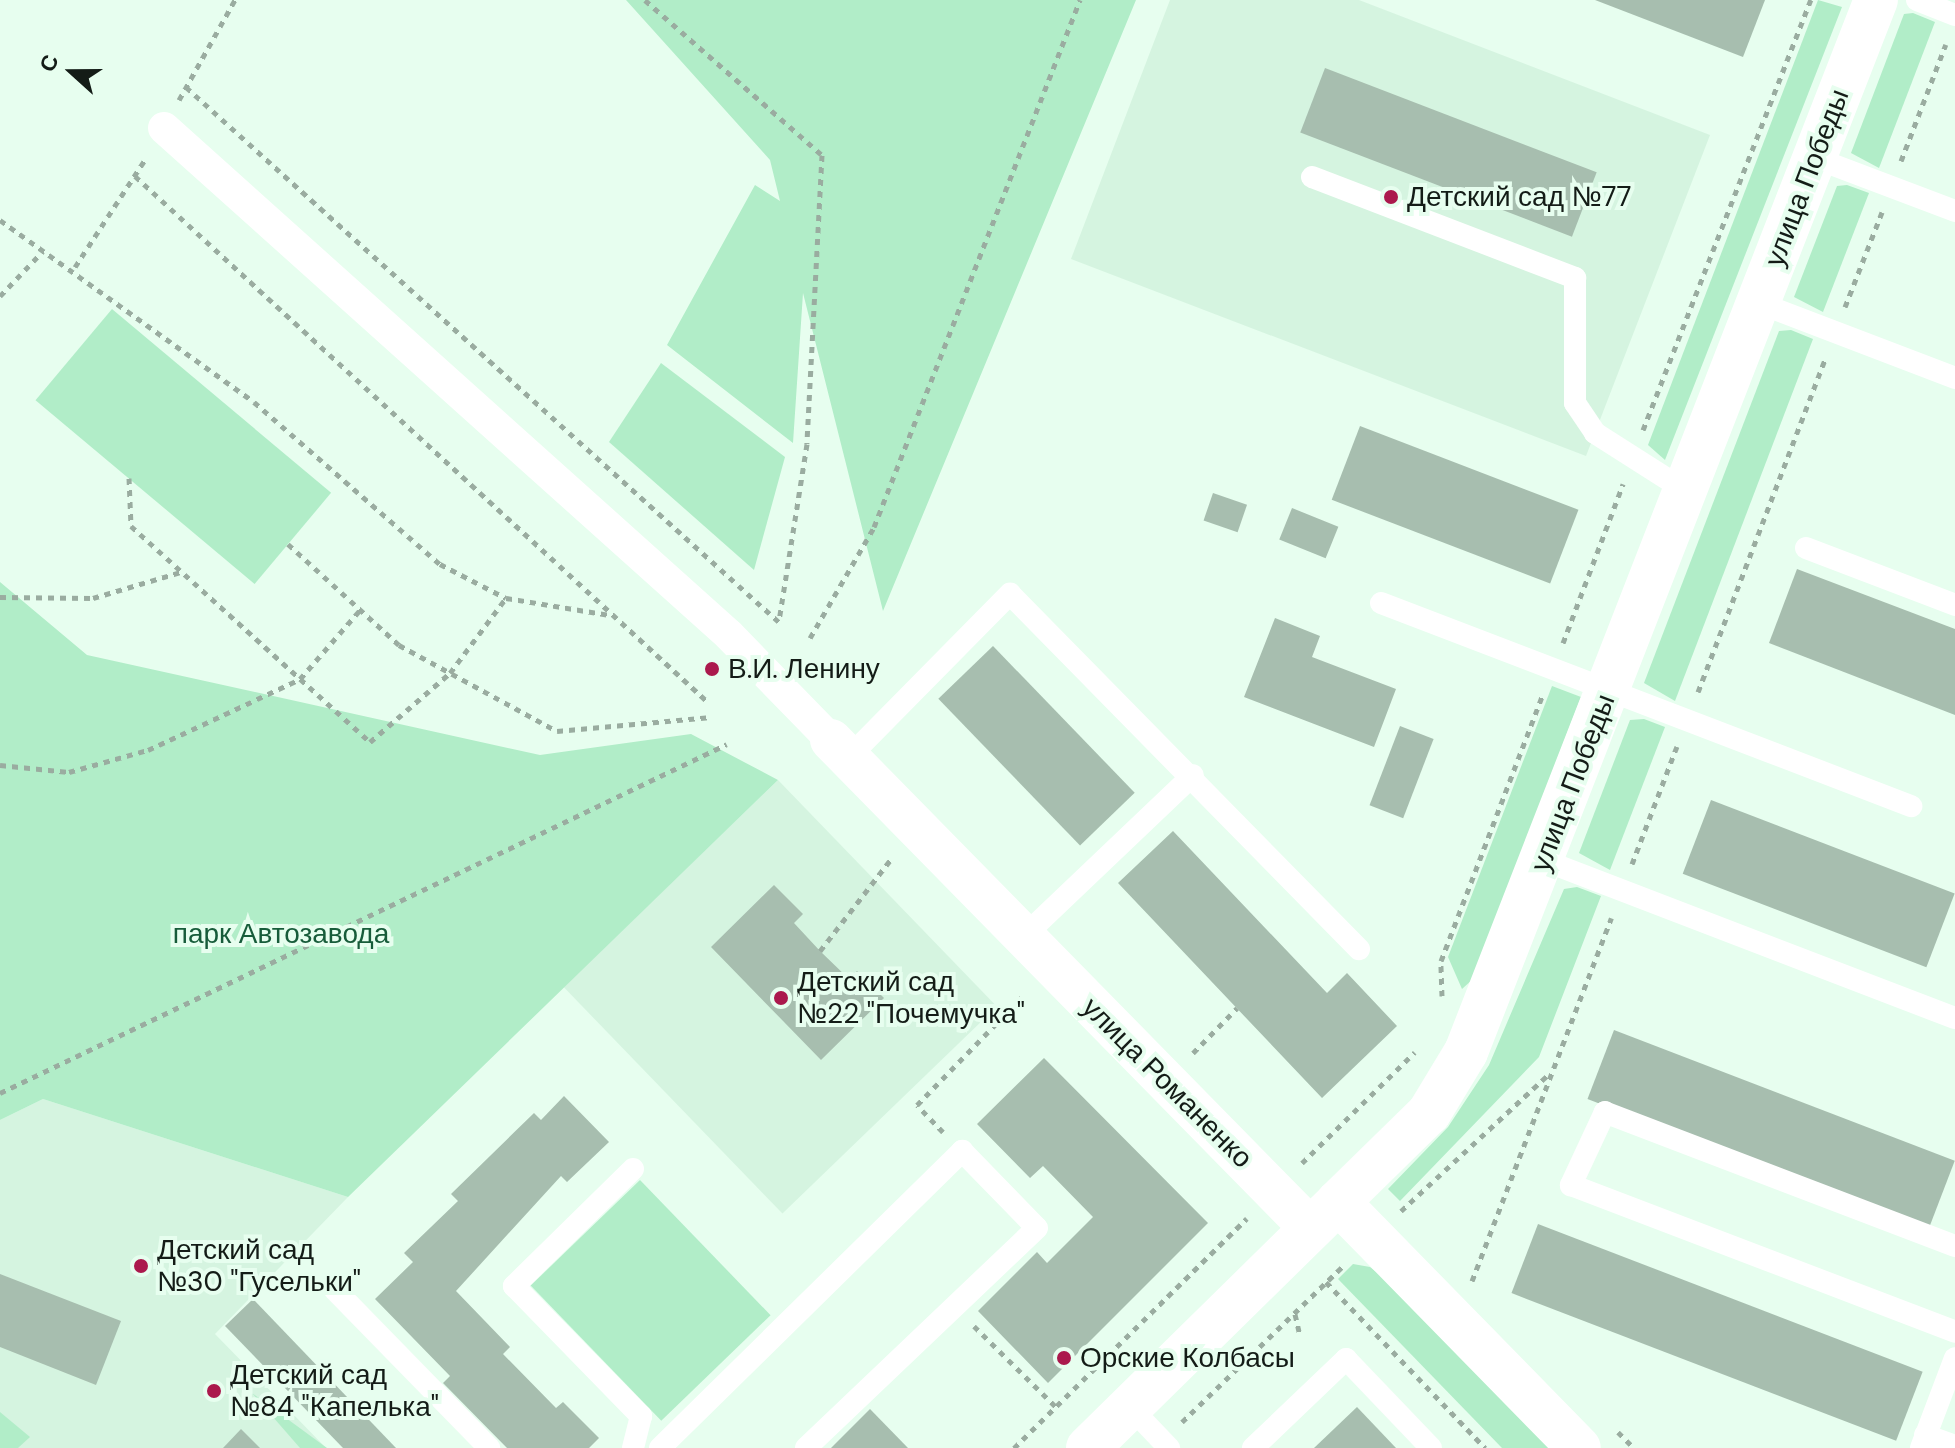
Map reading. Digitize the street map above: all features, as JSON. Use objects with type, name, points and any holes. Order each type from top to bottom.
[{"type":"street","name":"улица Победы","points":[[1088,1448],[1429,1113],[1466,1052],[1876,0]]},
{"type":"street","points":[[164,128],[729,635],[839,749]]},
{"type":"street","name":"улица Романенко","points":[[839,749],[1274,1192],[1373,1237],[1579,1448]]},
{"type":"lane","points":[[1917,0],[1952,24]]},
{"type":"lane","points":[[1815,158],[1955,211]]},
{"type":"lane","points":[[1312,177],[1575,278],[1575,403],[1595,433],[1686,491]]},
{"type":"lane","points":[[1759,303],[1955,378]]},
{"type":"lane","points":[[1806,548],[1955,605]]},
{"type":"lane","points":[[839,749],[1010,594],[1193,775],[1359,949]]},
{"type":"lane","points":[[1381,603],[1911,806]]},
{"type":"lane","points":[[1022,938],[1193,775]]},
{"type":"lane","points":[[1543,860],[1955,1018]]},
{"type":"lane","points":[[1955,1246],[1605,1112],[1571,1185],[1955,1332]]},
{"type":"lane","points":[[660,1448],[962,1151],[1037,1228],[806,1448]]},
{"type":"lane","points":[[633,1169],[514,1286],[641,1416],[633,1448]]},
{"type":"lane","points":[[335,1290],[489,1448]]},
{"type":"lane","points":[[1955,1358],[1923,1442],[1955,1446]]},
{"type":"lane","points":[[1253,1448],[1346,1359],[1431,1448]]},
{"type":"lane","points":[[1130,1407],[1166,1444]]},
{"type":"path","points":[[75,267],[164,128],[235,0]]},
{"type":"path","points":[[186,87],[779,622],[807,444],[822,155],[645,0]]},
{"type":"path","points":[[810,638],[874,527],[1080,0]]},
{"type":"path","points":[[1442,1000],[1441,961],[1811,0]]},
{"type":"path","points":[[1472,1281],[1952,24]]},
{"type":"path","points":[[135,176],[709,703]]},
{"type":"path","points":[[0,220],[43,251],[75,267],[254,402],[440,564],[506,598],[611,615]]},
{"type":"path","points":[[0,296],[43,251]]},
{"type":"path","points":[[129,478],[131,526],[370,742],[450,673],[506,598]]},
{"type":"path","points":[[288,544],[399,645],[557,731],[711,717]]},
{"type":"path","points":[[0,597],[93,598],[182,572]]},
{"type":"path","points":[[0,765],[69,772],[148,750],[300,679],[360,610]]},
{"type":"path","points":[[0,1093],[727,744]]},
{"type":"path","points":[[820,951],[901,848]]},
{"type":"path","points":[[962,1151],[917,1105],[1035,984]]},
{"type":"path","points":[[1193,1053],[1237,1008]]},
{"type":"path","points":[[1014,1448],[1427,1040]]},
{"type":"path","points":[[1166,1444],[1326,1282],[1552,1071]]},
{"type":"path","points":[[1326,1282],[1485,1448]]},
{"type":"path","points":[[955,1307],[1056,1407]]},
{"type":"path","points":[[1294,1313],[1300,1336]]},
{"type":"shaded area","name":"Детский сад №77","points":[[1170,0],[1359,0],[1710,135],[1586,456],[1071,259]]},
{"type":"shaded area","name":"Детский сад №22 \"Почемучка\"","points":[[778,780],[997,1007],[782,1214],[564,987]]},
{"type":"shaded area","name":"Детский сад №30 \"Гусельки\"","points":[[43,1099],[348,1197],[215,1334],[326,1448],[0,1448],[0,1120]]},
{"type":"green space","points":[[626,0],[1136,0],[883,611],[803,293],[793,443],[667,345],[755,185],[780,201],[770,160]]},
{"type":"green space","points":[[1818,0],[1842,7],[1665,460],[1648,445]]},
{"type":"green space","points":[[1913,13],[1935,22],[1879,168],[1851,153],[1904,14]]},
{"type":"green space","points":[[1847,185],[1869,193],[1823,312],[1794,297],[1837,186]]},
{"type":"green space","points":[[112,309],[331,493],[255,584],[36,400]]},
{"type":"green space","points":[[1791,330],[1813,339],[1675,701],[1644,683],[1779,331]]},
{"type":"green space","points":[[661,363],[785,457],[754,570],[609,442]]},
{"type":"green space","name":"парк Автозавода","points":[[0,582],[87,655],[540,755],[691,734],[778,780],[348,1197],[43,1099],[0,1120]]},
{"type":"green space","points":[[1552,686],[1581,697],[1473,979],[1462,989],[1448,957]]},
{"type":"green space","points":[[1644,719],[1665,727],[1610,870],[1579,853],[1630,720]]},
{"type":"green space","points":[[1577,887],[1601,896],[1539,1057],[1400,1201],[1388,1189],[1448,1127],[1489,1065],[1564,889]]},
{"type":"green space","points":[[640,1180],[771,1315],[661,1421],[531,1286]]},
{"type":"green space","points":[[1353,1264],[1370,1267],[1392,1284],[1551,1448],[1502,1448],[1338,1279]]},
{"type":"green space","points":[[252,1393],[327,1448],[300,1448]]},
{"type":"green space","points":[[0,1412],[30,1437],[18,1448],[0,1448]]},
{"type":"building","points":[[1595,0],[1765,0],[1743,57]]},
{"type":"building","points":[[1325,68],[1597,172],[1572,237],[1300,132]]},
{"type":"building","points":[[1360,426],[1578,510],[1550,584],[1332,500]]},
{"type":"building","points":[[1213,493],[1247,505],[1238,532],[1204,520]]},
{"type":"building","points":[[1292,508],[1338,527],[1326,558],[1279,540]]},
{"type":"building","points":[[1797,569],[1955,629],[1955,715],[1769,643]]},
{"type":"building","points":[[1275,618],[1320,636],[1312,657],[1396,689],[1374,747],[1244,697]]},
{"type":"building","points":[[993,646],[1135,793],[1080,846],[938,699]]},
{"type":"building","points":[[1400,726],[1434,739],[1403,818],[1370,805]]},
{"type":"building","points":[[1711,800],[1955,894],[1926,967],[1683,874]]},
{"type":"building","points":[[1173,831],[1327,993],[1347,973],[1397,1026],[1322,1098],[1118,883]]},
{"type":"building","points":[[774,885],[803,914],[794,923],[820,951],[849,979],[857,971],[884,998],[821,1060],[711,947]]},
{"type":"building","points":[[1614,1030],[1955,1161],[1928,1230],[1587,1099]]},
{"type":"building","points":[[1044,1058],[1208,1223],[1048,1383],[978,1311],[1037,1252],[1047,1263],[1093,1217],[1043,1166],[1030,1178],[977,1124]]},
{"type":"building","points":[[564,1096],[609,1142],[567,1182],[561,1176],[456,1291],[510,1347],[503,1354],[556,1408],[563,1402],[599,1438],[589,1448],[507,1448],[443,1383],[450,1376],[375,1299],[413,1262],[404,1253],[458,1201],[451,1194],[534,1113],[541,1120]]},
{"type":"building","points":[[1538,1224],[1923,1372],[1896,1441],[1511,1293]]},
{"type":"building","points":[[0,1274],[121,1321],[96,1385],[0,1347]]},
{"type":"building","points":[[253,1299],[396,1448],[343,1448],[225,1326]]},
{"type":"building","points":[[1357,1407],[1396,1448],[1314,1448]]},
{"type":"building","points":[[870,1409],[908,1448],[831,1448]]},
{"type":"building","points":[[241,1429],[260,1448],[223,1448]]},
{"type":"place","name":"Детский сад №77","points":[[1391,197]]},
{"type":"place","name":"В.И. Ленину","points":[[712,669]]},
{"type":"place","name":"Детский сад №22 \"Почемучка\"","points":[[781,998]]},
{"type":"place","name":"Детский сад №30 \"Гусельки\"","points":[[141,1266]]},
{"type":"place","name":"Орские Колбасы","points":[[1064,1358]]},
{"type":"place","name":"Детский сад №84 \"Капелька\"","points":[[214,1391]]}]
